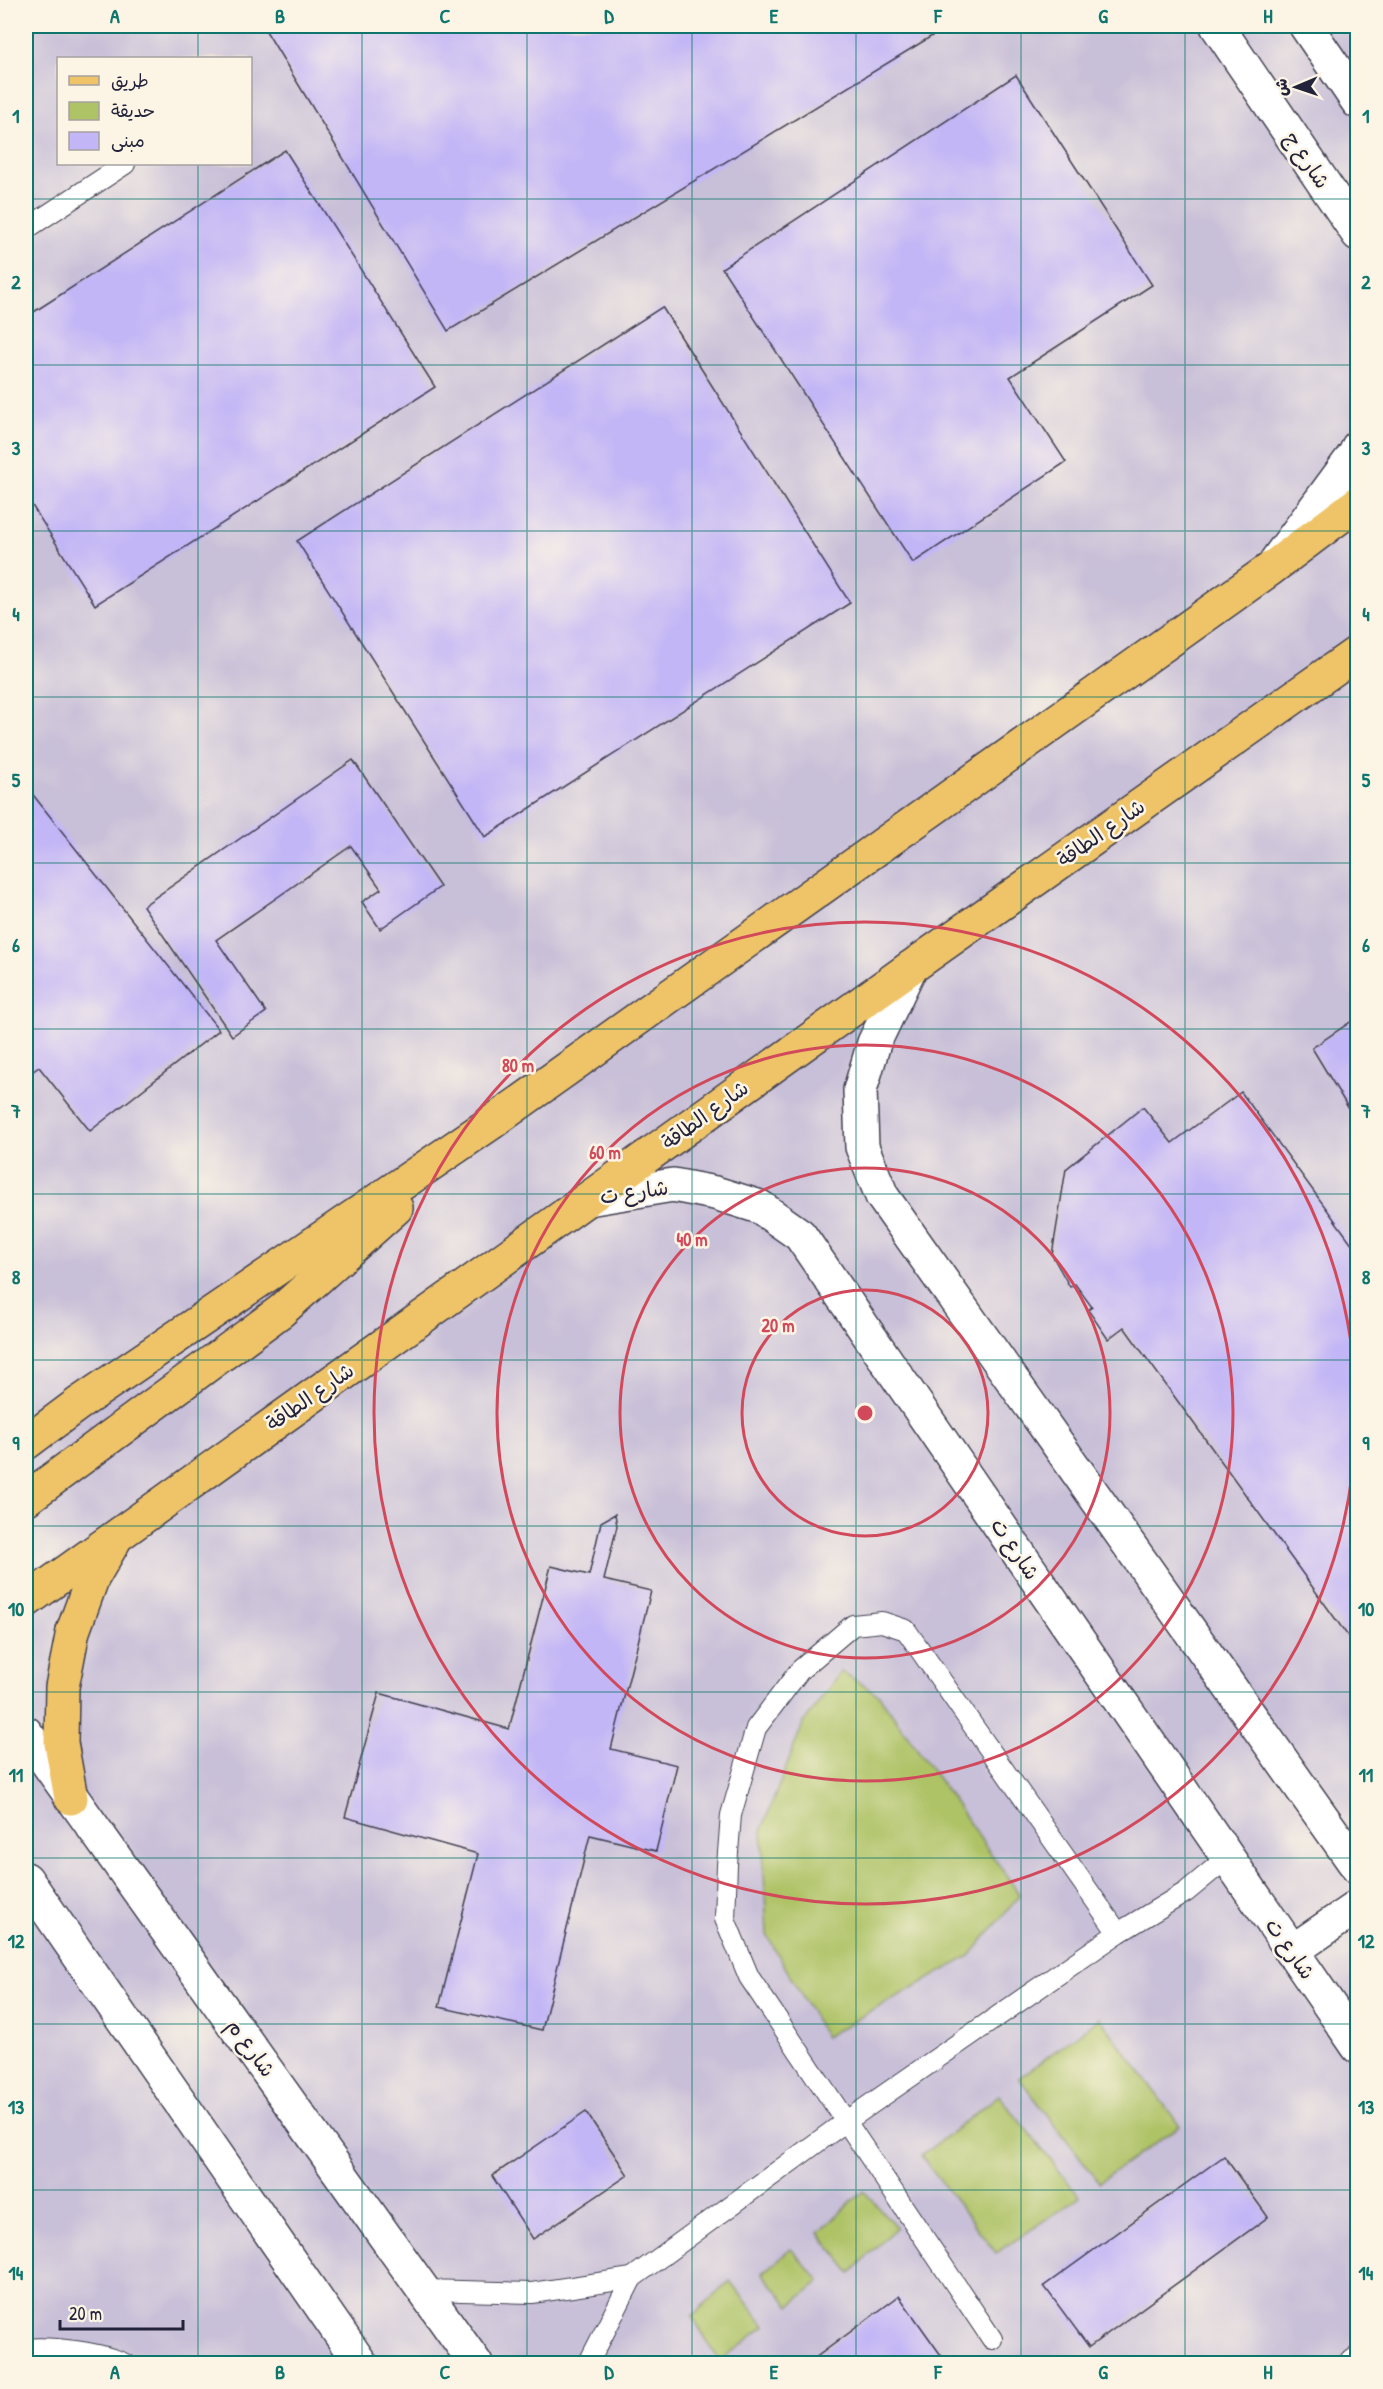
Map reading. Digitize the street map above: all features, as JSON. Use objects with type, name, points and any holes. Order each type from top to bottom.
[{"type":"main road","points":[[26,1443],[78,1404],[492,1123],[1269,570],[1358,503]]},
{"type":"main road","name":"شارع الطاقة","points":[[26,1600],[910,968],[1358,652]]},
{"type":"main road","points":[[26,1499],[281,1311],[492,1123]]},
{"type":"main road","points":[[26,1415],[78,1404]]},
{"type":"main road","points":[[71,1798],[62,1743],[62,1687],[72,1631],[92,1579],[121,1531]]},
{"type":"street","name":"شارع ج","points":[[1217,26],[1358,234]]},
{"type":"street","points":[[1306,26],[1358,102]]},
{"type":"street","points":[[1269,570],[1358,447]]},
{"type":"street","points":[[910,968],[874,1043],[860,1090],[862,1148],[882,1196],[1358,1868]]},
{"type":"street","name":"شارع ت","points":[[588,1199],[673,1185],[715,1193],[760,1207],[800,1235],[1358,2047]]},
{"type":"street","name":"شارع م","points":[[26,1733],[476,2364]]},
{"type":"street","points":[[26,1879],[361,2364]]},
{"type":"street","points":[[1291,1952],[1358,1906]]},
{"type":"lane","points":[[26,229],[123,165]]},
{"type":"lane","points":[[992,2339],[748,1977],[725,1919],[731,1815],[756,1728],[800,1670],[853,1625],[882,1622],[906,1630],[1118,1934]]},
{"type":"lane","points":[[588,2364],[632,2278],[845,2122],[1118,1934],[1186,1892],[1227,1858]]},
{"type":"lane","points":[[425,2290],[532,2293],[632,2278]]},
{"type":"lane","points":[[26,2349],[43,2347],[90,2354],[125,2364]]},
{"type":"lane","points":[[1347,2364],[1358,2356]]},
{"type":"shaded area","points":[[26,26],[1357,26],[1357,2363],[26,2363]]},
{"type":"green space","points":[[841,1671],[879,1695],[1020,1895],[970,1956],[825,2037],[767,1935],[762,1829],[803,1724]]},
{"type":"green space","points":[[1100,2018],[1180,2126],[1099,2182],[1019,2078]]},
{"type":"green space","points":[[999,2095],[1080,2197],[996,2253],[921,2156]]},
{"type":"green space","points":[[863,2190],[897,2228],[851,2273],[819,2233]]},
{"type":"green space","points":[[791,2249],[820,2281],[790,2306],[762,2273]]},
{"type":"green space","points":[[730,2281],[765,2326],[720,2362],[692,2316]]},
{"type":"building","points":[[263,26],[925,26],[932,36],[448,331]]},
{"type":"building","points":[[1016,75],[1152,285],[1010,377],[1066,462],[913,563],[722,268]]},
{"type":"building","points":[[285,150],[435,387],[95,605],[26,496],[26,317]]},
{"type":"building","points":[[662,307],[850,603],[485,837],[297,541]]},
{"type":"building","points":[[353,760],[440,887],[380,929],[362,902],[381,889],[351,846],[216,940],[266,1012],[232,1036],[143,906]]},
{"type":"building","points":[[26,786],[219,1030],[90,1131],[39,1067],[26,1076]]},
{"type":"building","points":[[1358,1017],[1358,1124],[1312,1048]]},
{"type":"building","points":[[1241,1092],[1358,1252],[1358,1650],[1124,1327],[1108,1339],[1088,1310],[1092,1307],[1075,1284],[1070,1287],[1052,1255],[1066,1169],[1143,1107],[1172,1143]]},
{"type":"building","points":[[615,1514],[617,1526],[604,1580],[651,1591],[611,1749],[677,1765],[656,1851],[590,1835],[542,2030],[439,2007],[478,1854],[345,1817],[379,1693],[509,1729],[551,1566],[589,1575],[601,1522]]},
{"type":"building","points":[[586,2112],[628,2175],[533,2239],[492,2176]]},
{"type":"building","points":[[1224,2156],[1268,2217],[1089,2347],[1044,2286]]},
{"type":"building","points":[[899,2296],[943,2358],[936,2364],[807,2364]]}]
